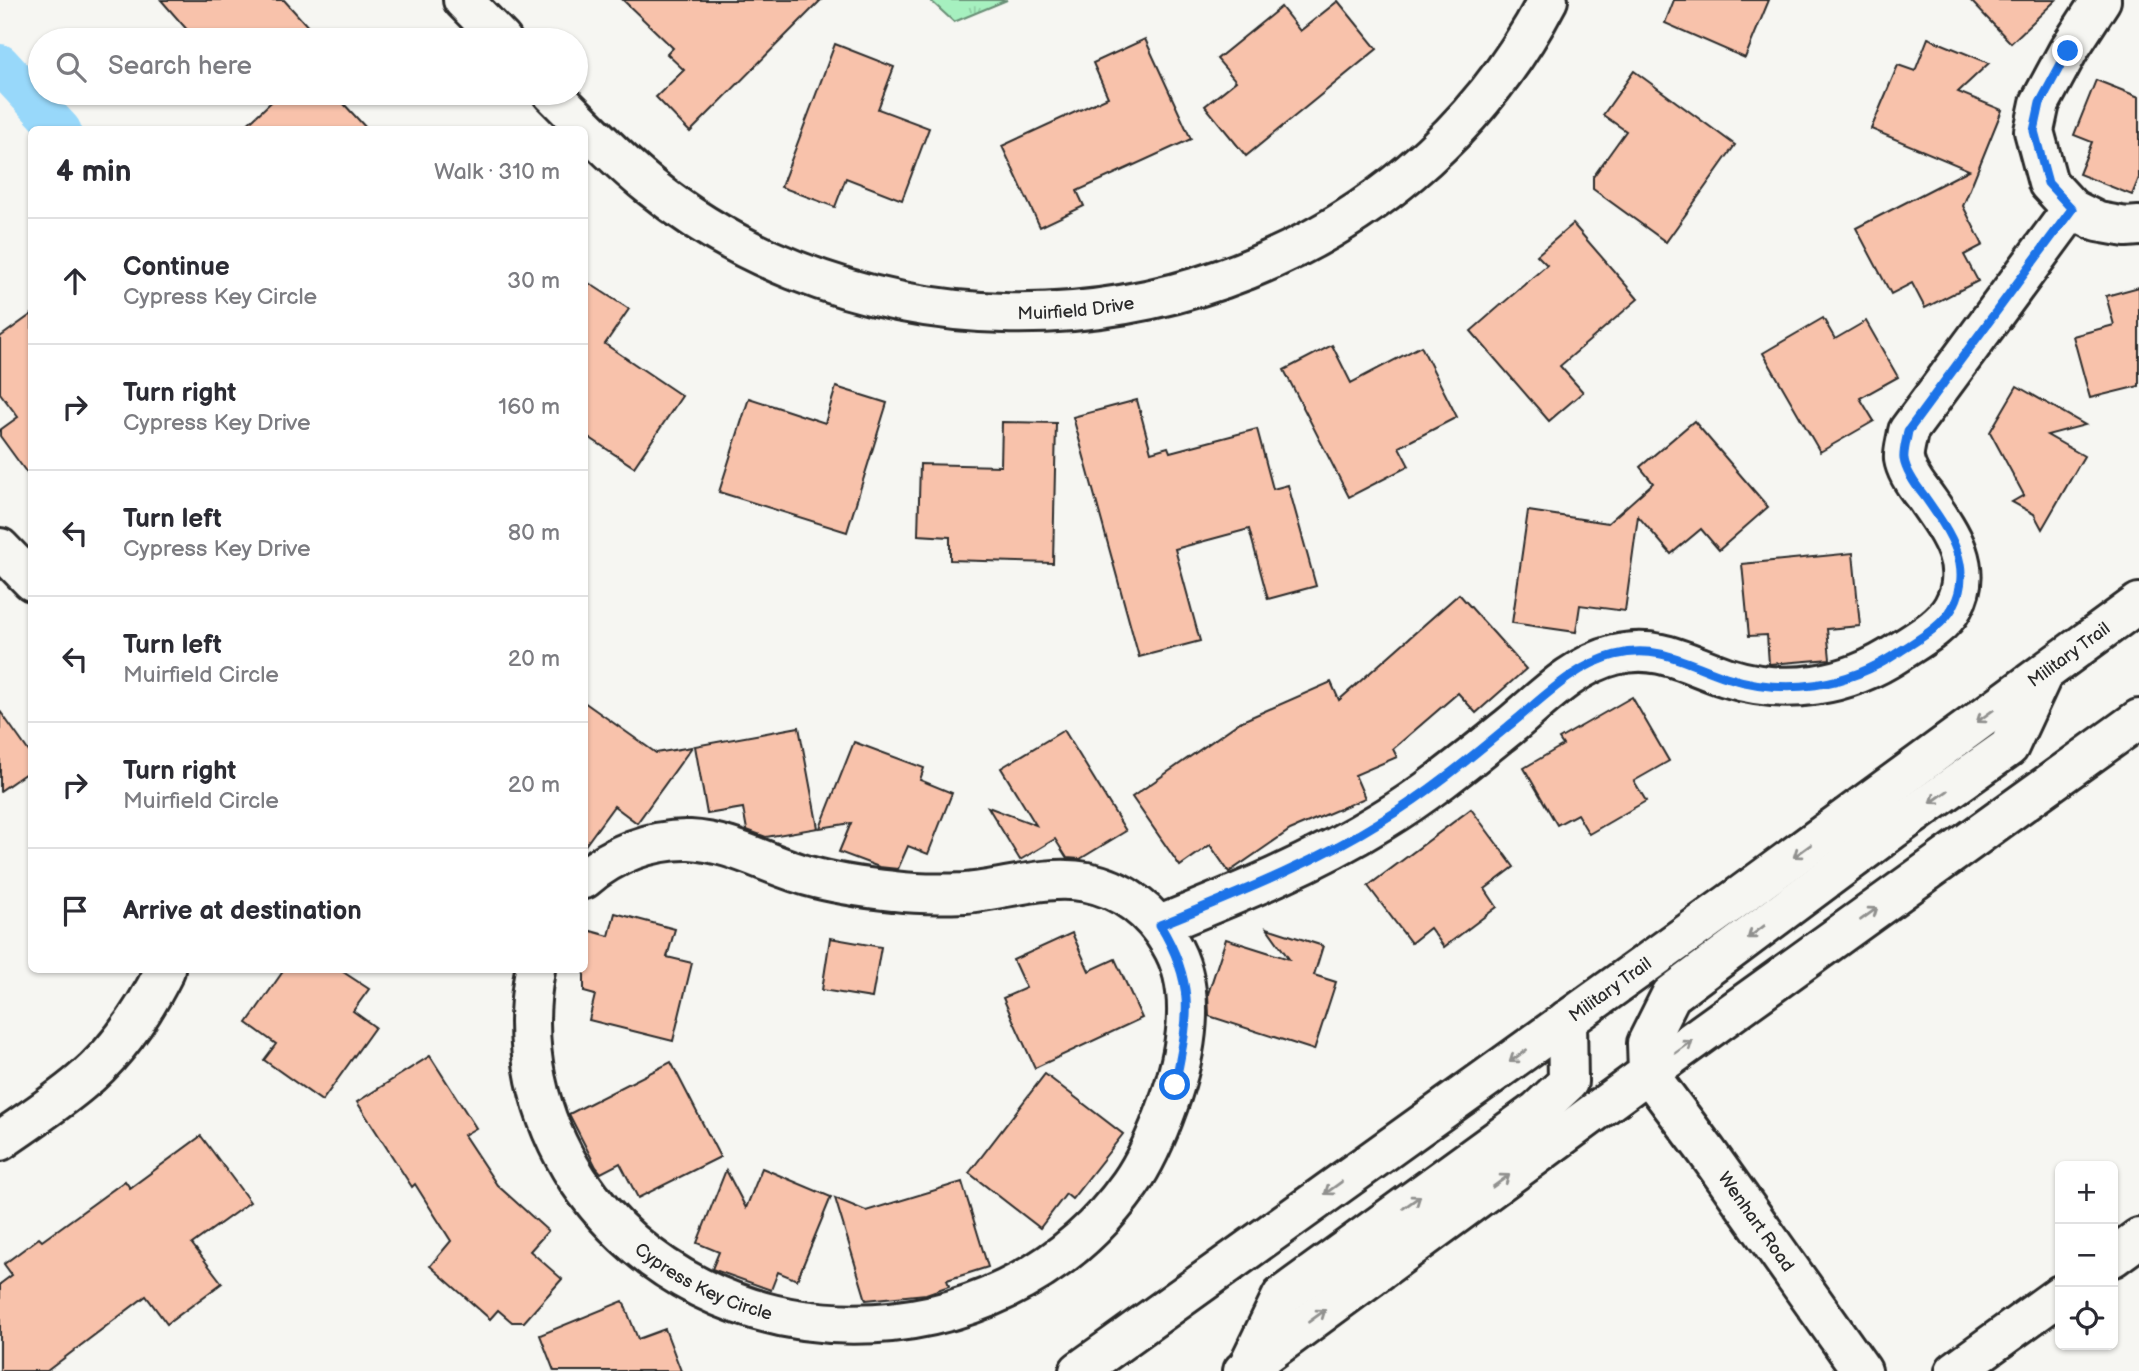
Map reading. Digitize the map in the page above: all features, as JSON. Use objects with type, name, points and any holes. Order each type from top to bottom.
[{"type":"street","points":[[463,0],[490,28]]},
{"type":"street","name":"Muirfield Drive","points":[[588,129],[651,187],[719,234],[793,270],[871,296],[952,311],[979,313],[1061,314],[1143,303],[1196,289],[1247,271],[1321,234],[1390,189],[1450,134],[1487,93],[1534,26],[1548,0]]},
{"type":"street","points":[[2101,0],[2068,51],[2040,103],[2034,131],[2048,183],[2072,209],[2098,222],[2126,228],[2139,226]]},
{"type":"street","name":"Muirfield Drive","points":[[564,105],[585,126]]},
{"type":"street","points":[[1160,925],[1297,869],[1384,820],[1466,761],[1565,680],[1588,665],[1616,655],[1644,652],[1673,655],[1755,685],[1816,686],[1847,679],[1880,665],[1933,629],[1953,607],[1962,581],[1959,554],[1940,518],[1914,484],[1904,458],[1908,431],[2072,209]]},
{"type":"street","points":[[0,548],[28,577]]},
{"type":"street","name":"Military Trail","points":[[1079,1371],[2139,603]]},
{"type":"street","points":[[1648,1073],[1647,1043],[1671,995],[1892,830],[2009,747],[2042,674]]},
{"type":"street","points":[[1245,1369],[1648,1073],[2139,719]]},
{"type":"street","name":"Cypress Key Circle","points":[[530,973],[532,1066],[538,1096],[561,1154],[594,1204],[631,1243],[674,1277],[709,1296],[773,1321],[826,1329],[908,1326],[961,1313],[1011,1292],[1056,1263],[1097,1226],[1131,1184],[1157,1137],[1175,1085],[1185,1032],[1187,1006],[1184,977],[1175,950],[1160,925],[1139,905],[1114,890],[1086,882],[1058,880],[965,893],[900,892],[836,884],[719,844],[691,840],[664,842],[620,854],[588,876]]},
{"type":"street","points":[[0,1141],[81,1082],[118,1044],[152,997],[164,973]]},
{"type":"street","points":[[1245,1369],[1282,1296],[1538,1110],[1568,1082],[1567,1020]]},
{"type":"street","name":"Wenhart Road","points":[[1648,1073],[1862,1371]]},
{"type":"street","points":[[2118,1253],[2139,1238]]},
{"type":"street","points":[[1955,1371],[2055,1299]]},
{"type":"green space","points":[[930,0],[1007,0],[954,22]]},
{"type":"building","points":[[161,0],[284,0],[309,28],[186,28]]},
{"type":"building","points":[[623,0],[821,0],[690,132],[656,97],[684,70],[667,54],[673,48]]},
{"type":"building","points":[[1674,0],[1769,0],[1745,58],[1665,23]]},
{"type":"building","points":[[1970,0],[2056,0],[2011,43]]},
{"type":"building","points":[[1338,1],[1377,49],[1246,156],[1205,106],[1236,81],[1217,59],[1281,7],[1300,31]]},
{"type":"building","points":[[1928,38],[1989,63],[1958,92],[2002,110],[1963,206],[1983,245],[1964,255],[1978,281],[1925,308],[1912,283],[1891,294],[1856,228],[1969,170],[1871,129],[1898,65],[1915,71]]},
{"type":"building","points":[[1145,39],[1191,139],[1077,191],[1084,206],[1040,227],[1002,146],[1108,97],[1093,63]]},
{"type":"building","points":[[835,44],[894,67],[878,109],[929,128],[902,200],[846,178],[835,207],[781,187]]},
{"type":"building","points":[[1634,71],[1735,145],[1666,242],[1593,189],[1593,177],[1626,131],[1603,115]]},
{"type":"building","points":[[2096,80],[2139,97],[2139,178],[2132,195],[2079,174],[2092,142],[2074,135]]},
{"type":"building","points":[[268,105],[345,105],[364,126],[245,126]]},
{"type":"building","points":[[1573,224],[1638,299],[1560,366],[1583,392],[1549,421],[1471,331],[1547,265],[1537,255]]},
{"type":"building","points":[[588,283],[629,309],[605,344],[682,396],[634,467],[588,437]]},
{"type":"building","points":[[2139,287],[2139,386],[2090,398],[2073,336],[2114,325],[2106,296]]},
{"type":"building","points":[[28,317],[28,474],[0,436],[0,430],[18,417],[0,393],[0,337]]},
{"type":"building","points":[[1823,318],[1835,339],[1866,321],[1898,377],[1860,398],[1874,421],[1820,452],[1763,353]]},
{"type":"building","points":[[1332,345],[1351,383],[1421,346],[1457,417],[1399,447],[1409,466],[1349,497],[1284,370]]},
{"type":"building","points":[[2017,386],[2085,425],[2047,435],[2084,456],[2042,529],[2034,514],[2012,502],[2024,495],[1990,432]]},
{"type":"building","points":[[836,387],[887,403],[847,532],[719,492],[749,398],[825,423]]},
{"type":"building","points":[[1137,400],[1151,452],[1168,447],[1170,452],[1257,429],[1273,489],[1288,485],[1316,586],[1268,599],[1249,529],[1175,549],[1200,641],[1139,657],[1073,417]]},
{"type":"building","points":[[1694,421],[1768,507],[1719,550],[1701,529],[1671,554],[1638,516],[1625,611],[1580,605],[1576,632],[1512,623],[1528,511],[1608,523],[1653,483],[1640,467]]},
{"type":"building","points":[[1002,422],[1056,423],[1053,563],[950,560],[950,537],[918,535],[920,464],[1001,466]]},
{"type":"building","points":[[1853,553],[1860,626],[1827,629],[1830,659],[1769,664],[1767,635],[1749,636],[1742,564]]},
{"type":"building","points":[[1459,594],[1526,669],[1476,713],[1458,693],[1393,749],[1397,757],[1355,775],[1365,798],[1290,830],[1229,872],[1210,845],[1180,866],[1132,797],[1240,722],[1331,682],[1339,700]]},
{"type":"building","points":[[1632,697],[1669,761],[1634,781],[1646,801],[1589,834],[1577,814],[1557,825],[1524,768],[1563,745],[1559,739]]},
{"type":"building","points":[[588,705],[656,753],[692,747],[637,823],[614,806],[588,842]]},
{"type":"building","points":[[0,711],[28,750],[28,772],[0,791]]},
{"type":"building","points":[[799,727],[818,828],[766,837],[747,830],[743,808],[707,814],[695,746]]},
{"type":"building","points":[[1064,730],[1126,831],[1080,859],[1067,858],[1055,839],[1020,860],[988,807],[1036,825],[1001,768]]},
{"type":"building","points":[[854,742],[924,768],[920,780],[952,793],[928,854],[908,846],[898,869],[879,867],[839,852],[851,823],[820,828]]},
{"type":"building","points":[[1471,809],[1514,867],[1485,889],[1497,907],[1444,947],[1430,928],[1411,943],[1368,886]]},
{"type":"building","points":[[615,913],[675,929],[667,957],[692,963],[673,1041],[589,1020],[595,995],[584,992],[584,973],[588,973],[588,930],[609,936]]},
{"type":"building","points":[[1267,928],[1323,946],[1314,975],[1336,982],[1314,1050],[1209,1016],[1208,994],[1226,939],[1289,959]]},
{"type":"building","points":[[1072,933],[1089,971],[1115,959],[1142,1018],[1035,1068],[1003,998],[1026,988],[1013,960]]},
{"type":"building","points":[[830,938],[881,947],[872,998],[822,990]]},
{"type":"building","points":[[282,973],[345,973],[369,989],[353,1011],[375,1027],[322,1101],[264,1060],[276,1044],[247,1023]]},
{"type":"building","points":[[430,1056],[476,1128],[464,1135],[497,1185],[548,1231],[530,1251],[562,1279],[524,1322],[512,1322],[498,1310],[490,1319],[430,1266],[451,1241],[415,1184],[412,1187],[357,1102]]},
{"type":"building","points":[[671,1062],[720,1157],[638,1198],[620,1163],[601,1173],[596,1167],[569,1114]]},
{"type":"building","points":[[1045,1074],[1123,1134],[1072,1199],[1066,1194],[1040,1228],[969,1173]]},
{"type":"building","points":[[201,1136],[250,1202],[192,1244],[222,1283],[167,1324],[146,1296],[47,1371],[0,1371],[0,1284],[12,1275],[4,1264],[39,1238],[42,1241],[125,1181],[130,1188]]},
{"type":"building","points":[[762,1168],[831,1197],[797,1280],[778,1272],[771,1290],[712,1269],[719,1252],[697,1243],[726,1170],[746,1208]]},
{"type":"building","points":[[962,1182],[988,1267],[947,1280],[949,1286],[926,1294],[866,1300],[835,1198],[866,1211]]},
{"type":"building","points":[[623,1301],[638,1339],[665,1329],[681,1371],[554,1371],[540,1335]]},
{"type":"waterway","points":[[0,64],[28,94]]},
{"type":"waterway","points":[[38,105],[57,126]]},
{"type":"route","points":[[1175,1085],[1187,1006],[1184,977],[1175,950],[1160,925],[1297,869],[1384,820],[1466,761],[1565,680],[1588,665],[1616,655],[1644,652],[1673,655],[1755,685],[1816,686],[1847,679],[1880,665],[1933,629],[1953,607],[1962,581],[1959,554],[1940,518],[1914,484],[1904,458],[1908,431],[2072,209],[2048,183],[2034,131],[2040,103],[2068,51]]}]
